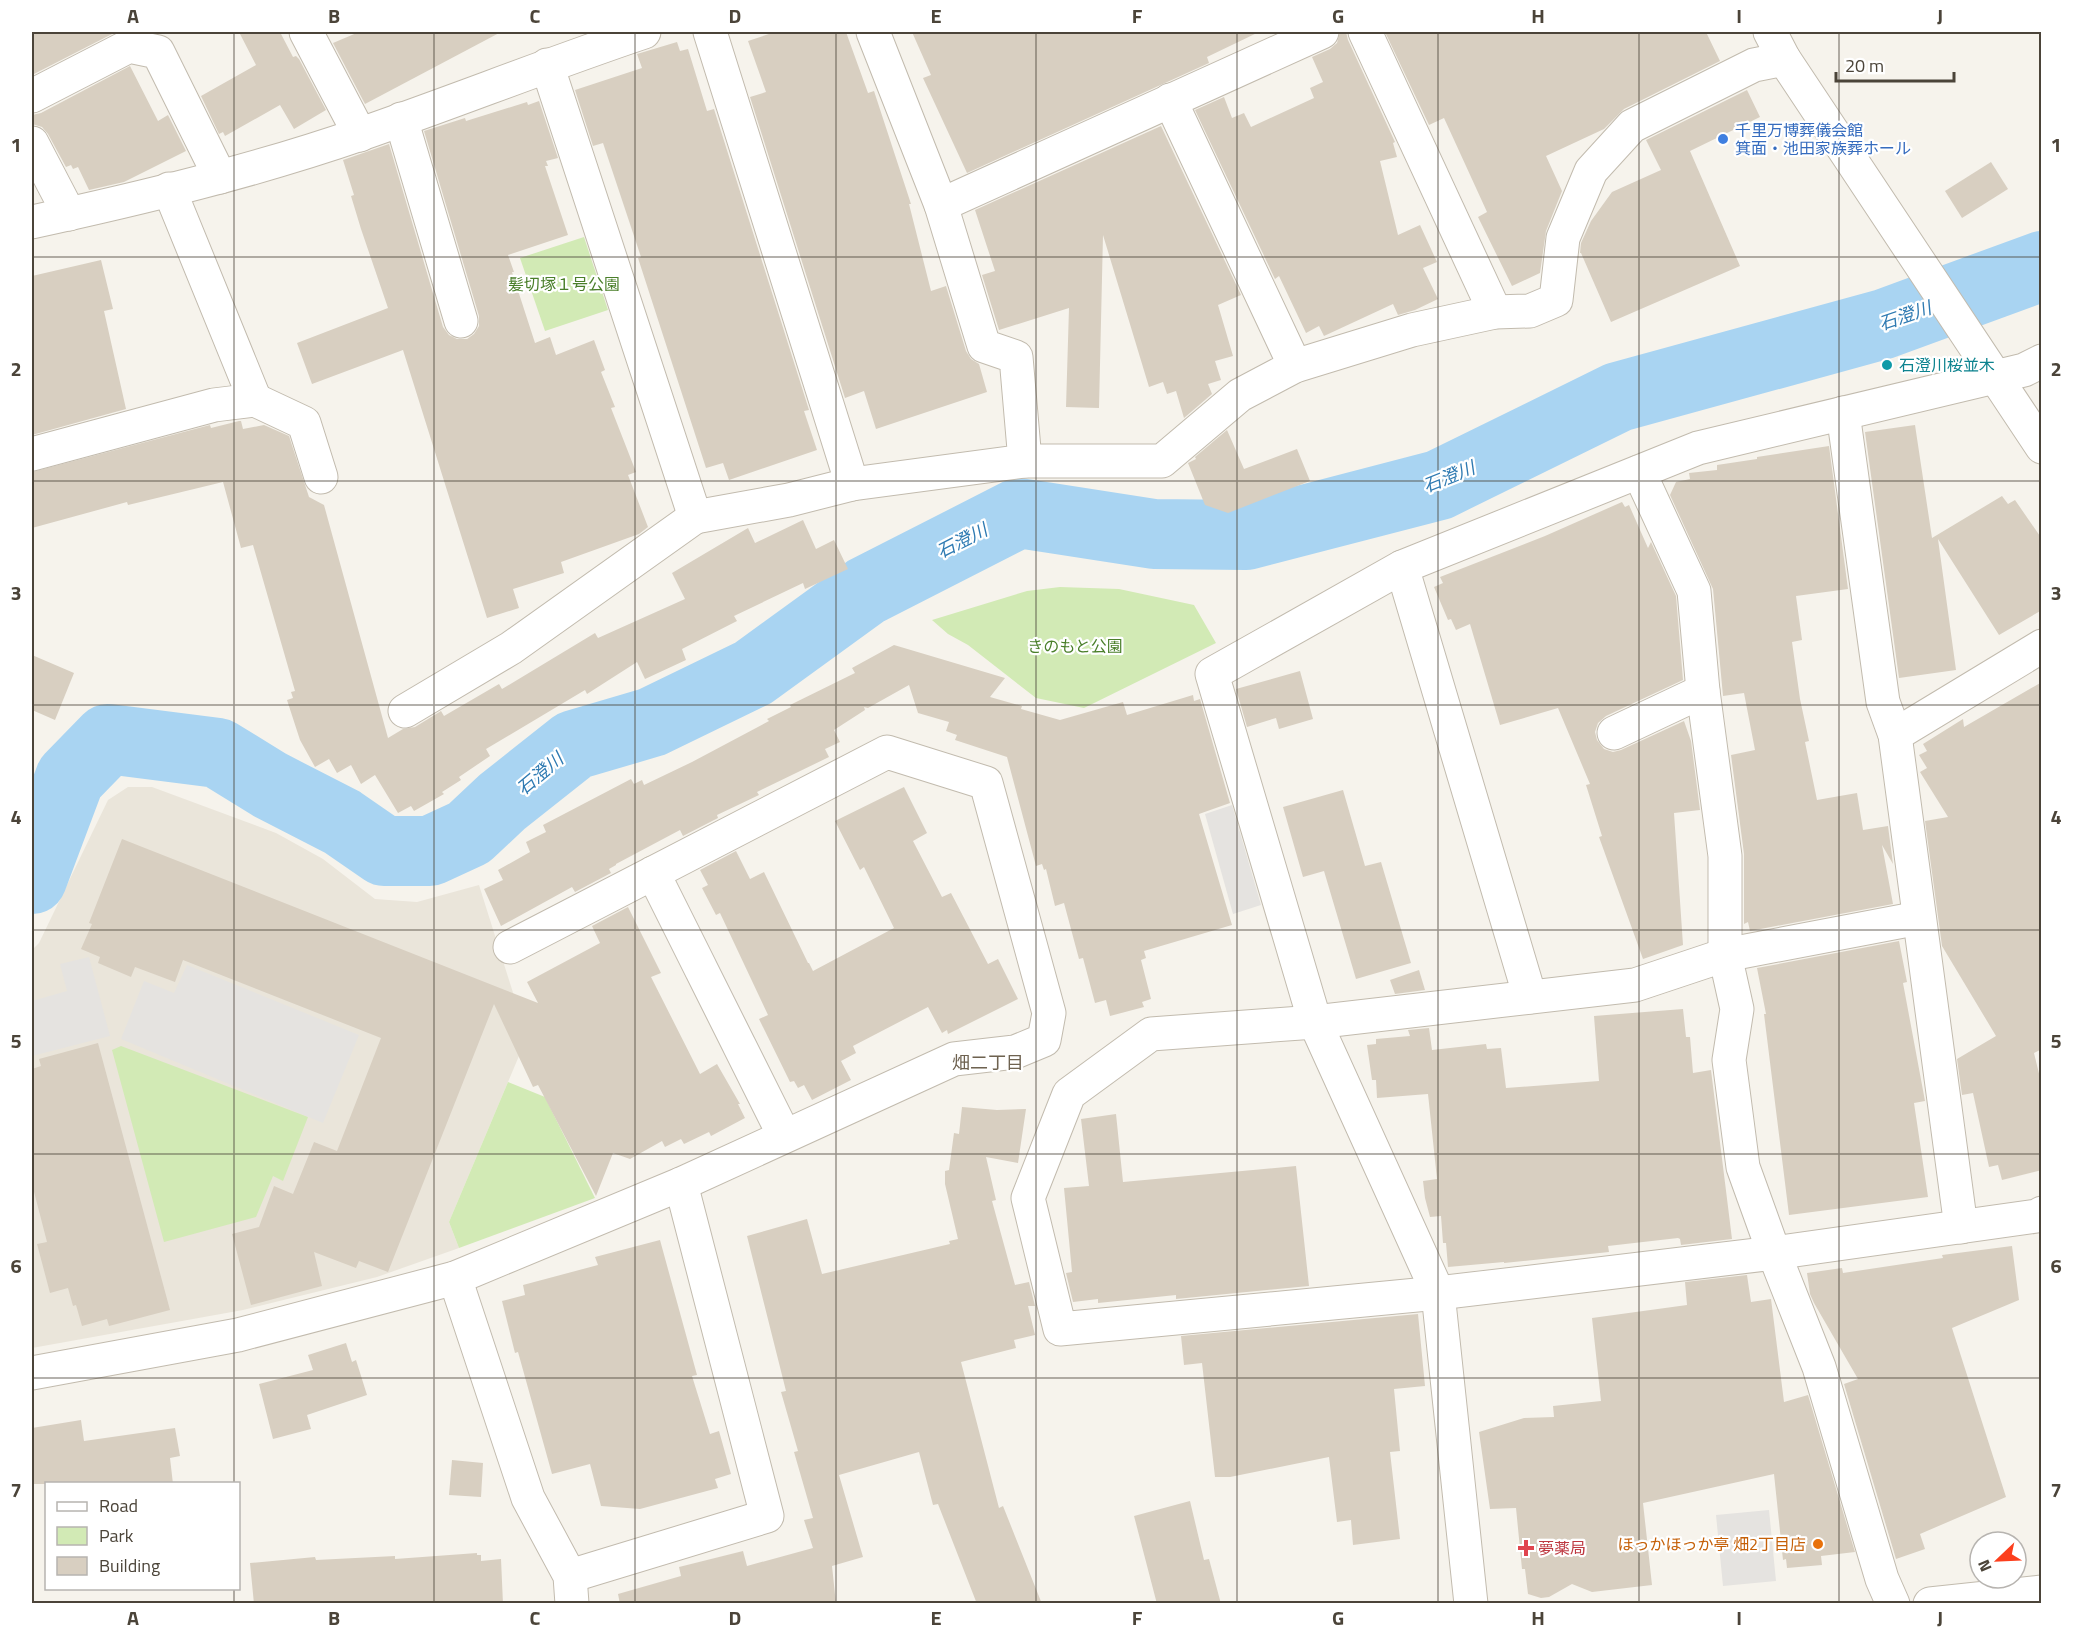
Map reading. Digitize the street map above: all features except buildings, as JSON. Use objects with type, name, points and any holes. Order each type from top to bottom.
[{"type":"street","points":[[306,32],[360,135]]},
{"type":"street","points":[[32,222],[220,177],[360,135],[546,65],[644,32]]},
{"type":"street","points":[[710,32],[852,484]]},
{"type":"street","points":[[873,32],[941,206],[984,346],[1016,357],[1025,461]]},
{"type":"street","points":[[941,206],[1322,32]]},
{"type":"street","points":[[1365,32],[1495,312]]},
{"type":"street","points":[[405,711],[512,648],[695,518],[789,501],[852,484],[1025,461],[1162,461],[1240,395],[1295,366],[1412,330],[1495,312],[1530,311],[1556,300],[1563,238],[1591,171],[1632,126],[1754,65],[1777,45],[2042,447]]},
{"type":"street","points":[[32,96],[129,46],[158,52],[220,177]]},
{"type":"street","points":[[546,65],[695,518]]},
{"type":"street","points":[[1170,100],[1295,366]]},
{"type":"street","points":[[401,119],[461,321]]},
{"type":"street","points":[[32,143],[69,214]]},
{"type":"street","points":[[169,189],[255,400]]},
{"type":"street","points":[[1471,1604],[1438,1293],[1315,1022],[1212,674],[1402,567],[1698,448],[2024,370],[2042,362]]},
{"type":"street","points":[[32,454],[214,405],[255,400],[304,423],[321,477]]},
{"type":"street","points":[[1843,413],[1883,702],[1895,735],[1961,1227]]},
{"type":"street","points":[[1639,472],[1694,591],[1703,691],[1725,856],[1725,955],[1737,1009],[1729,1060],[1743,1167],[1819,1367],[1882,1579],[1893,1604]]},
{"type":"street","points":[[1402,567],[1530,997]]},
{"type":"street","points":[[1895,735],[2042,646]]},
{"type":"street","points":[[1614,733],[1703,691]]},
{"type":"street","points":[[32,1373],[238,1335],[455,1278],[681,1184],[954,1059],[1015,1052],[1044,1040],[1048,1013],[986,783],[887,752],[510,947]]},
{"type":"street","points":[[653,873],[784,1136]]},
{"type":"street","points":[[1919,918],[1725,955],[1635,985],[1315,1022],[1151,1034],[1069,1094],[1028,1198],[1060,1329],[1438,1293],[1774,1253],[2037,1216],[2042,1213]]},
{"type":"street","points":[[455,1278],[528,1498],[571,1590],[767,1516],[681,1184]]},
{"type":"street","points":[[1930,1604],[2042,1592]]},
{"type":"shaded area","points":[[128,787],[152,787],[276,833],[323,859],[375,899],[417,902],[479,885],[527,1037],[449,1222],[459,1248],[377,1277],[243,1310],[32,1348],[32,950],[39,943],[108,800]]},
{"type":"shaded area","points":[[1232,805],[1261,905],[1233,914],[1205,814]]},
{"type":"shaded area","points":[[89,957],[110,1036],[32,1056],[32,1001],[67,991],[60,964]]},
{"type":"shaded area","points":[[187,965],[359,1035],[323,1123],[121,1039],[144,981],[174,993]]},
{"type":"shaded area","points":[[1769,1510],[1776,1581],[1723,1586],[1716,1515]]},
{"type":"green space","name":"髪切塚１号公園","points":[[584,237],[608,310],[545,331],[520,258]]},
{"type":"green space","name":"きのもと公園","points":[[1060,587],[1119,589],[1194,605],[1216,643],[1084,708],[1036,698],[932,620],[1027,591]]},
{"type":"green space","points":[[121,1046],[308,1117],[283,1181],[273,1176],[256,1217],[164,1242],[112,1050]]},
{"type":"green space","points":[[508,1082],[545,1097],[595,1198],[459,1248],[449,1222]]},
{"type":"waterway","name":"石澄川","points":[[32,879],[70,778],[108,739],[218,753],[270,785],[342,822],[384,851],[430,851],[469,833],[502,802],[574,745],[652,722],[753,673],[866,591],[1019,513],[1154,534],[1246,535],[1439,485],[1618,397],[1884,324],[2042,266]]},
{"type":"place","name":"千里万博葬儀会館 箕面・池田家族葬ホール","points":[[1723,139]]},
{"type":"place","name":"石澄川桜並木","points":[[1887,365]]},
{"type":"place","name":"ほっかほっか亭 畑2丁目店","points":[[1818,1544]]},
{"type":"place","name":"夢薬局","points":[[1526,1548]]},
{"type":"district","name":"畑二丁目","points":[[988,1063]]}]
